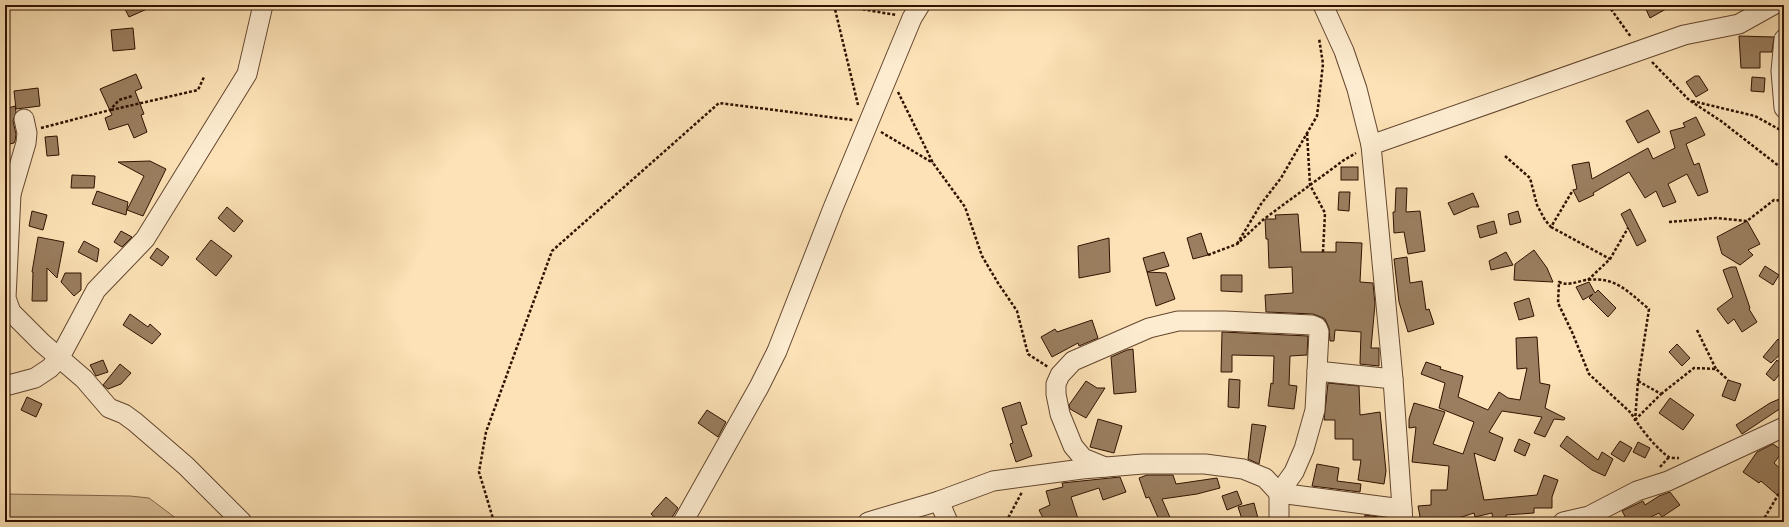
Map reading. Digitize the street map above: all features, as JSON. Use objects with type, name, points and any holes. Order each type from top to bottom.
[{"type":"street","points":[[5,386],[35,378],[50,368],[60,357],[96,290],[145,239],[247,74],[263,5]]},
{"type":"street","points":[[868,522],[939,502],[993,481],[1038,474],[1143,464],[1205,464],[1243,469],[1265,478],[1279,494],[1403,516],[1393,379],[1371,145],[1358,89],[1344,51],[1323,5]]},
{"type":"street","points":[[1371,145],[1684,36],[1739,24],[1773,5]]},
{"type":"street","points":[[683,522],[777,351],[830,216],[916,11]]},
{"type":"street","points":[[1784,39],[1781,71],[1784,108]]},
{"type":"street","points":[[25,126],[8,193],[6,298],[11,312],[42,343],[84,379],[109,408],[124,414],[135,422],[186,466],[242,522]]},
{"type":"street","points":[[1105,467],[1084,458],[1073,446],[1060,414],[1056,394],[1056,384],[1060,375],[1073,361],[1149,328],[1178,321],[1225,321],[1312,325],[1317,327],[1319,332],[1315,410],[1304,449],[1294,472],[1279,494],[1279,522]]},
{"type":"street","points":[[1317,371],[1393,379]]},
{"type":"street","points":[[1563,522],[1590,516],[1637,491],[1668,481],[1784,427]]},
{"type":"street","points":[[939,502],[948,522]]},
{"type":"path","points":[[838,5],[916,11]]},
{"type":"path","points":[[1608,5],[1641,51],[1689,100],[1721,121],[1784,170]]},
{"type":"path","points":[[1236,244],[1261,204],[1282,178],[1317,116],[1324,64],[1319,35]]},
{"type":"path","points":[[890,74],[933,163],[965,207],[982,256],[1017,311],[1028,354],[1060,375]]},
{"type":"path","points":[[25,126],[54,124],[198,90],[204,77]]},
{"type":"path","points":[[110,110],[119,100],[132,96]]},
{"type":"path","points":[[1689,100],[1755,116],[1784,132]]},
{"type":"path","points":[[494,522],[479,472],[486,432],[552,252],[719,103],[869,121]]},
{"type":"path","points":[[1307,133],[1310,185],[1325,213],[1323,252]]},
{"type":"path","points":[[1208,255],[1236,244],[1264,219],[1344,160],[1371,145]]},
{"type":"path","points":[[1505,156],[1530,178],[1537,205],[1545,220],[1551,227],[1610,258]]},
{"type":"path","points":[[1551,227],[1573,190]]},
{"type":"path","points":[[1669,222],[1716,218],[1747,221],[1774,200],[1784,201]]},
{"type":"path","points":[[1588,280],[1610,258],[1628,228]]},
{"type":"path","points":[[1635,421],[1638,381],[1649,309],[1616,282],[1588,280],[1565,285],[1559,282],[1558,303],[1572,332],[1589,374],[1630,413],[1635,421],[1642,430],[1669,456]]},
{"type":"path","points":[[1697,330],[1716,369],[1728,380]]},
{"type":"path","points":[[1635,421],[1661,394],[1694,368],[1716,369]]},
{"type":"path","points":[[1638,381],[1661,394]]},
{"type":"path","points":[[1006,522],[1027,482],[1038,474]]},
{"type":"path","points":[[1762,522],[1784,486]]},
{"type":"shaded area","points":[[5,494],[130,496],[149,498],[181,522],[5,522]]},
{"type":"building","points":[[123,5],[156,5],[129,17]]},
{"type":"building","points":[[1644,5],[1673,5],[1650,18]]},
{"type":"building","points":[[133,28],[135,49],[113,51],[111,30]]},
{"type":"building","points":[[1739,36],[1774,37],[1772,52],[1760,52],[1760,68],[1741,68]]},
{"type":"building","points":[[136,74],[142,88],[135,91],[144,114],[141,115],[147,132],[134,138],[128,124],[109,130],[105,118],[112,115],[100,89]]},
{"type":"building","points":[[1695,76],[1699,76],[1708,90],[1696,97],[1686,82]]},
{"type":"building","points":[[1752,77],[1765,78],[1764,92],[1751,91]]},
{"type":"building","points":[[38,88],[40,106],[16,109],[14,91]]},
{"type":"building","points":[[15,106],[16,112],[13,121],[16,134],[15,141],[14,143],[5,145],[5,109]]},
{"type":"building","points":[[1648,110],[1660,132],[1638,143],[1626,121]]},
{"type":"building","points":[[1696,117],[1705,135],[1686,144],[1694,165],[1699,163],[1708,192],[1698,196],[1687,174],[1668,184],[1676,202],[1663,207],[1656,191],[1645,198],[1629,172],[1593,193],[1594,195],[1579,202],[1573,190],[1577,189],[1572,165],[1589,162],[1592,179],[1648,148],[1653,159],[1675,148],[1670,131],[1685,127],[1683,123]]},
{"type":"building","points":[[57,136],[59,155],[47,156],[45,137]]},
{"type":"building","points":[[150,161],[166,169],[143,216],[127,210],[144,176],[118,162]]},
{"type":"building","points":[[1341,167],[1358,167],[1358,180],[1341,180]]},
{"type":"building","points":[[72,175],[95,176],[94,188],[71,188]]},
{"type":"building","points":[[1396,188],[1407,188],[1406,212],[1420,211],[1425,251],[1408,254],[1404,232],[1394,233],[1393,212],[1395,212]]},
{"type":"building","points":[[97,191],[128,202],[126,215],[92,204]]},
{"type":"building","points":[[1339,192],[1350,192],[1349,211],[1338,210]]},
{"type":"building","points":[[1473,193],[1479,207],[1472,207],[1454,215],[1448,203]]},
{"type":"building","points":[[227,207],[243,221],[234,232],[218,218]]},
{"type":"building","points":[[1630,209],[1646,241],[1637,246],[1621,214]]},
{"type":"building","points":[[32,211],[47,215],[43,230],[29,226]]},
{"type":"building","points":[[1518,211],[1521,222],[1510,225],[1508,214]]},
{"type":"building","points":[[1298,214],[1301,252],[1336,252],[1336,242],[1362,243],[1360,282],[1373,283],[1375,304],[1371,348],[1379,348],[1379,366],[1360,364],[1361,332],[1335,330],[1334,341],[1330,341],[1329,328],[1325,319],[1321,317],[1313,314],[1266,312],[1265,295],[1293,293],[1292,267],[1269,268],[1268,239],[1266,239],[1265,219],[1276,219],[1275,215]]},
{"type":"building","points":[[1494,221],[1497,233],[1480,238],[1477,226]]},
{"type":"building","points":[[1747,221],[1760,244],[1748,250],[1753,255],[1740,265],[1722,254],[1717,237]]},
{"type":"building","points":[[121,231],[132,237],[122,247],[114,242]]},
{"type":"building","points":[[1201,233],[1208,255],[1193,259],[1187,238]]},
{"type":"building","points":[[38,237],[64,242],[57,278],[47,268],[47,301],[32,301],[32,272]]},
{"type":"building","points":[[1109,238],[1110,272],[1079,278],[1078,246]]},
{"type":"building","points":[[211,240],[232,256],[216,276],[196,259]]},
{"type":"building","points":[[84,241],[99,249],[97,262],[78,252]]},
{"type":"building","points":[[157,248],[169,257],[162,266],[150,258]]},
{"type":"building","points":[[1534,250],[1547,268],[1553,282],[1514,280],[1515,264]]},
{"type":"building","points":[[1164,252],[1169,266],[1147,272],[1143,258]]},
{"type":"building","points":[[1506,252],[1513,265],[1491,270],[1489,261]]},
{"type":"building","points":[[1407,257],[1410,283],[1422,281],[1426,310],[1429,309],[1434,324],[1408,332],[1399,302],[1394,259]]},
{"type":"building","points":[[1765,266],[1779,275],[1773,285],[1759,276]]},
{"type":"building","points":[[1736,267],[1750,308],[1749,309],[1757,322],[1742,332],[1734,319],[1728,324],[1717,309],[1733,297],[1723,270]]},
{"type":"building","points":[[1147,272],[1166,273],[1175,299],[1156,306]]},
{"type":"building","points":[[65,273],[81,273],[81,290],[74,296],[61,282]]},
{"type":"building","points":[[1221,275],[1242,275],[1242,292],[1221,291]]},
{"type":"building","points":[[1589,282],[1595,293],[1598,290],[1616,308],[1608,317],[1589,298],[1593,294],[1583,300],[1576,287]]},
{"type":"building","points":[[1529,298],[1534,316],[1519,320],[1514,303]]},
{"type":"building","points":[[130,314],[148,327],[150,324],[161,334],[152,344],[123,325]]},
{"type":"building","points":[[1092,320],[1098,338],[1079,346],[1078,343],[1052,357],[1041,337],[1055,329],[1057,332]]},
{"type":"building","points":[[1222,332],[1308,336],[1307,355],[1290,356],[1289,385],[1297,386],[1294,409],[1268,406],[1271,383],[1273,384],[1274,356],[1232,355],[1232,372],[1221,372]]},
{"type":"building","points":[[1537,337],[1540,383],[1550,385],[1545,408],[1565,418],[1564,420],[1554,419],[1545,437],[1534,433],[1542,417],[1502,411],[1489,432],[1503,438],[1495,461],[1474,453],[1484,500],[1537,495],[1544,475],[1558,480],[1552,497],[1552,508],[1534,508],[1534,513],[1506,515],[1506,521],[1499,522],[1493,522],[1492,513],[1475,517],[1474,513],[1446,522],[1421,522],[1418,506],[1431,505],[1431,490],[1447,490],[1449,466],[1412,462],[1416,427],[1409,428],[1409,419],[1414,403],[1445,412],[1433,444],[1463,454],[1474,422],[1439,408],[1445,383],[1421,374],[1426,362],[1441,367],[1440,369],[1463,376],[1458,397],[1488,410],[1499,392],[1508,398],[1520,400],[1527,368],[1517,369],[1516,338]]},
{"type":"building","points":[[1778,339],[1784,347],[1784,351],[1771,363],[1763,357]]},
{"type":"building","points":[[1677,344],[1690,358],[1682,366],[1669,352]]},
{"type":"building","points":[[1133,349],[1136,392],[1114,394],[1111,357]]},
{"type":"building","points":[[103,360],[108,372],[96,376],[90,365]]},
{"type":"building","points":[[1777,360],[1784,366],[1784,369],[1774,381],[1766,374]]},
{"type":"building","points":[[120,364],[131,373],[121,384],[108,389],[103,385]]},
{"type":"building","points":[[1229,379],[1240,380],[1239,408],[1228,407]]},
{"type":"building","points":[[1728,380],[1741,384],[1735,401],[1722,396]]},
{"type":"building","points":[[1086,381],[1097,388],[1105,388],[1086,418],[1070,409],[1069,405]]},
{"type":"building","points":[[1328,383],[1359,386],[1360,415],[1380,412],[1386,471],[1384,484],[1358,480],[1361,460],[1353,460],[1353,439],[1335,439],[1335,420],[1324,420]]},
{"type":"building","points":[[27,397],[42,404],[36,417],[21,410]]},
{"type":"building","points":[[1784,397],[1784,406],[1742,434],[1736,425],[1770,403]]},
{"type":"building","points":[[1670,398],[1694,415],[1683,430],[1659,413]]},
{"type":"building","points":[[1020,402],[1027,424],[1021,426],[1032,456],[1016,462],[1010,444],[1013,443],[1002,408]]},
{"type":"building","points":[[707,410],[726,422],[718,437],[698,423]]},
{"type":"building","points":[[1098,419],[1122,426],[1114,453],[1090,447]]},
{"type":"building","points":[[1252,424],[1266,426],[1259,464],[1248,459]]},
{"type":"building","points":[[1567,436],[1598,460],[1602,452],[1613,459],[1605,476],[1592,470],[1560,446]]},
{"type":"building","points":[[1519,439],[1530,444],[1525,456],[1514,451]]},
{"type":"building","points":[[1620,441],[1632,448],[1624,462],[1611,454]]},
{"type":"building","points":[[1638,442],[1650,448],[1645,458],[1633,452]]},
{"type":"building","points":[[1773,444],[1783,451],[1774,463],[1784,472],[1784,501],[1761,481],[1759,483],[1743,472],[1757,452]]},
{"type":"building","points":[[1317,464],[1339,468],[1337,481],[1361,484],[1360,492],[1312,486]]},
{"type":"building","points":[[1147,475],[1173,475],[1176,484],[1217,478],[1220,488],[1197,494],[1162,499],[1172,522],[1160,522],[1149,497],[1146,498],[1139,478]]},
{"type":"building","points":[[1120,477],[1126,492],[1103,500],[1099,488],[1071,497],[1079,522],[1045,522],[1039,510],[1050,505],[1046,491],[1063,487],[1062,483]]},
{"type":"building","points":[[1237,491],[1242,504],[1227,510],[1222,496]]},
{"type":"building","points":[[1670,492],[1680,505],[1662,517],[1659,513],[1641,522],[1628,522],[1622,511],[1643,501],[1645,505],[1659,496]]},
{"type":"building","points":[[666,497],[678,508],[669,522],[660,522],[651,514]]},
{"type":"building","points":[[1254,503],[1259,522],[1243,522],[1238,507]]},
{"type":"building","points":[[1365,515],[1379,517],[1378,522],[1364,522]]}]
